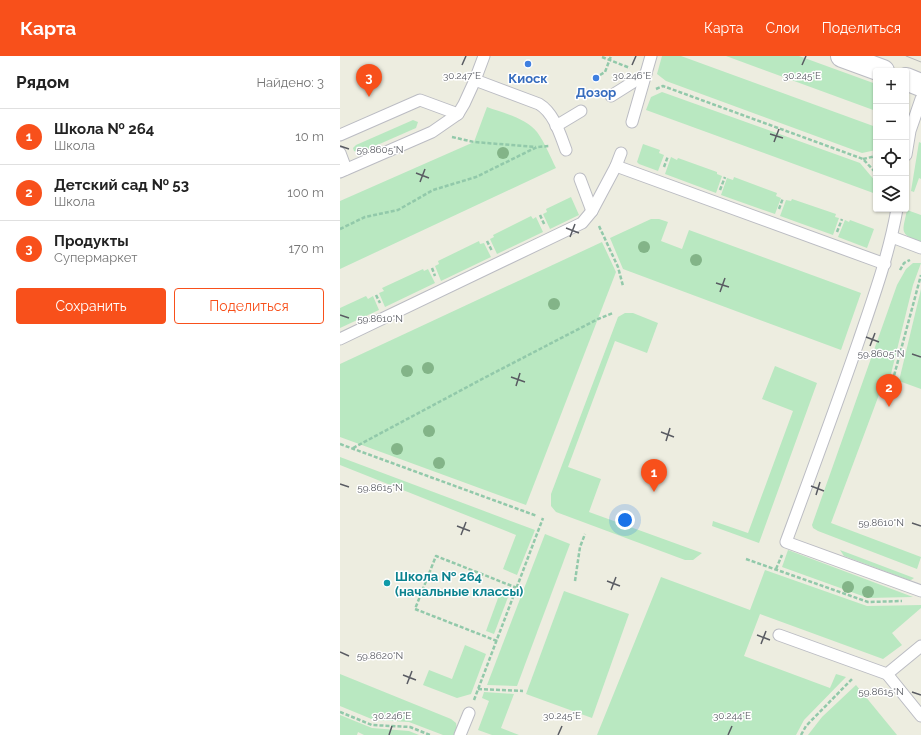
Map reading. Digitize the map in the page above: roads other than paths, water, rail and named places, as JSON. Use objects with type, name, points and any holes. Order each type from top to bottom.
[{"type":"street","points":[[842,56],[875,68]]},
{"type":"street","points":[[909,80],[921,85]]},
{"type":"lane","points":[[340,153],[343,171],[432,132],[458,114],[475,80],[484,56]]},
{"type":"lane","points":[[632,122],[651,56]]},
{"type":"lane","points":[[610,96],[646,74]]},
{"type":"lane","points":[[475,80],[546,108],[556,126],[565,148]]},
{"type":"lane","points":[[908,140],[910,130],[921,99]]},
{"type":"lane","points":[[340,135],[420,100],[458,114]]},
{"type":"lane","points":[[556,126],[581,111]]},
{"type":"lane","points":[[340,339],[582,223],[592,211],[616,166],[621,153]]},
{"type":"lane","points":[[616,166],[885,264]]},
{"type":"lane","points":[[580,179],[592,211]]},
{"type":"lane","points":[[896,212],[885,264],[786,542],[921,591]]},
{"type":"lane","points":[[892,237],[921,248]]},
{"type":"lane","points":[[779,635],[887,674],[921,716]]},
{"type":"lane","points":[[887,674],[921,646]]},
{"type":"lane","points":[[460,735],[469,713]]},
{"type":"tram line","points":[[906,56],[921,62]]},
{"type":"place","name":"Киоск","points":[[528,64]]},
{"type":"place","name":"Дозор","points":[[596,78]]},
{"type":"place","name":"Продукты","points":[[369,97]]},
{"type":"place","name":"Детский сад № 53","points":[[889,407]]},
{"type":"place","name":"Школа № 264","points":[[654,492]]},
{"type":"place","name":"Школа № 264 (начальные классы)","points":[[387,583]]}]
